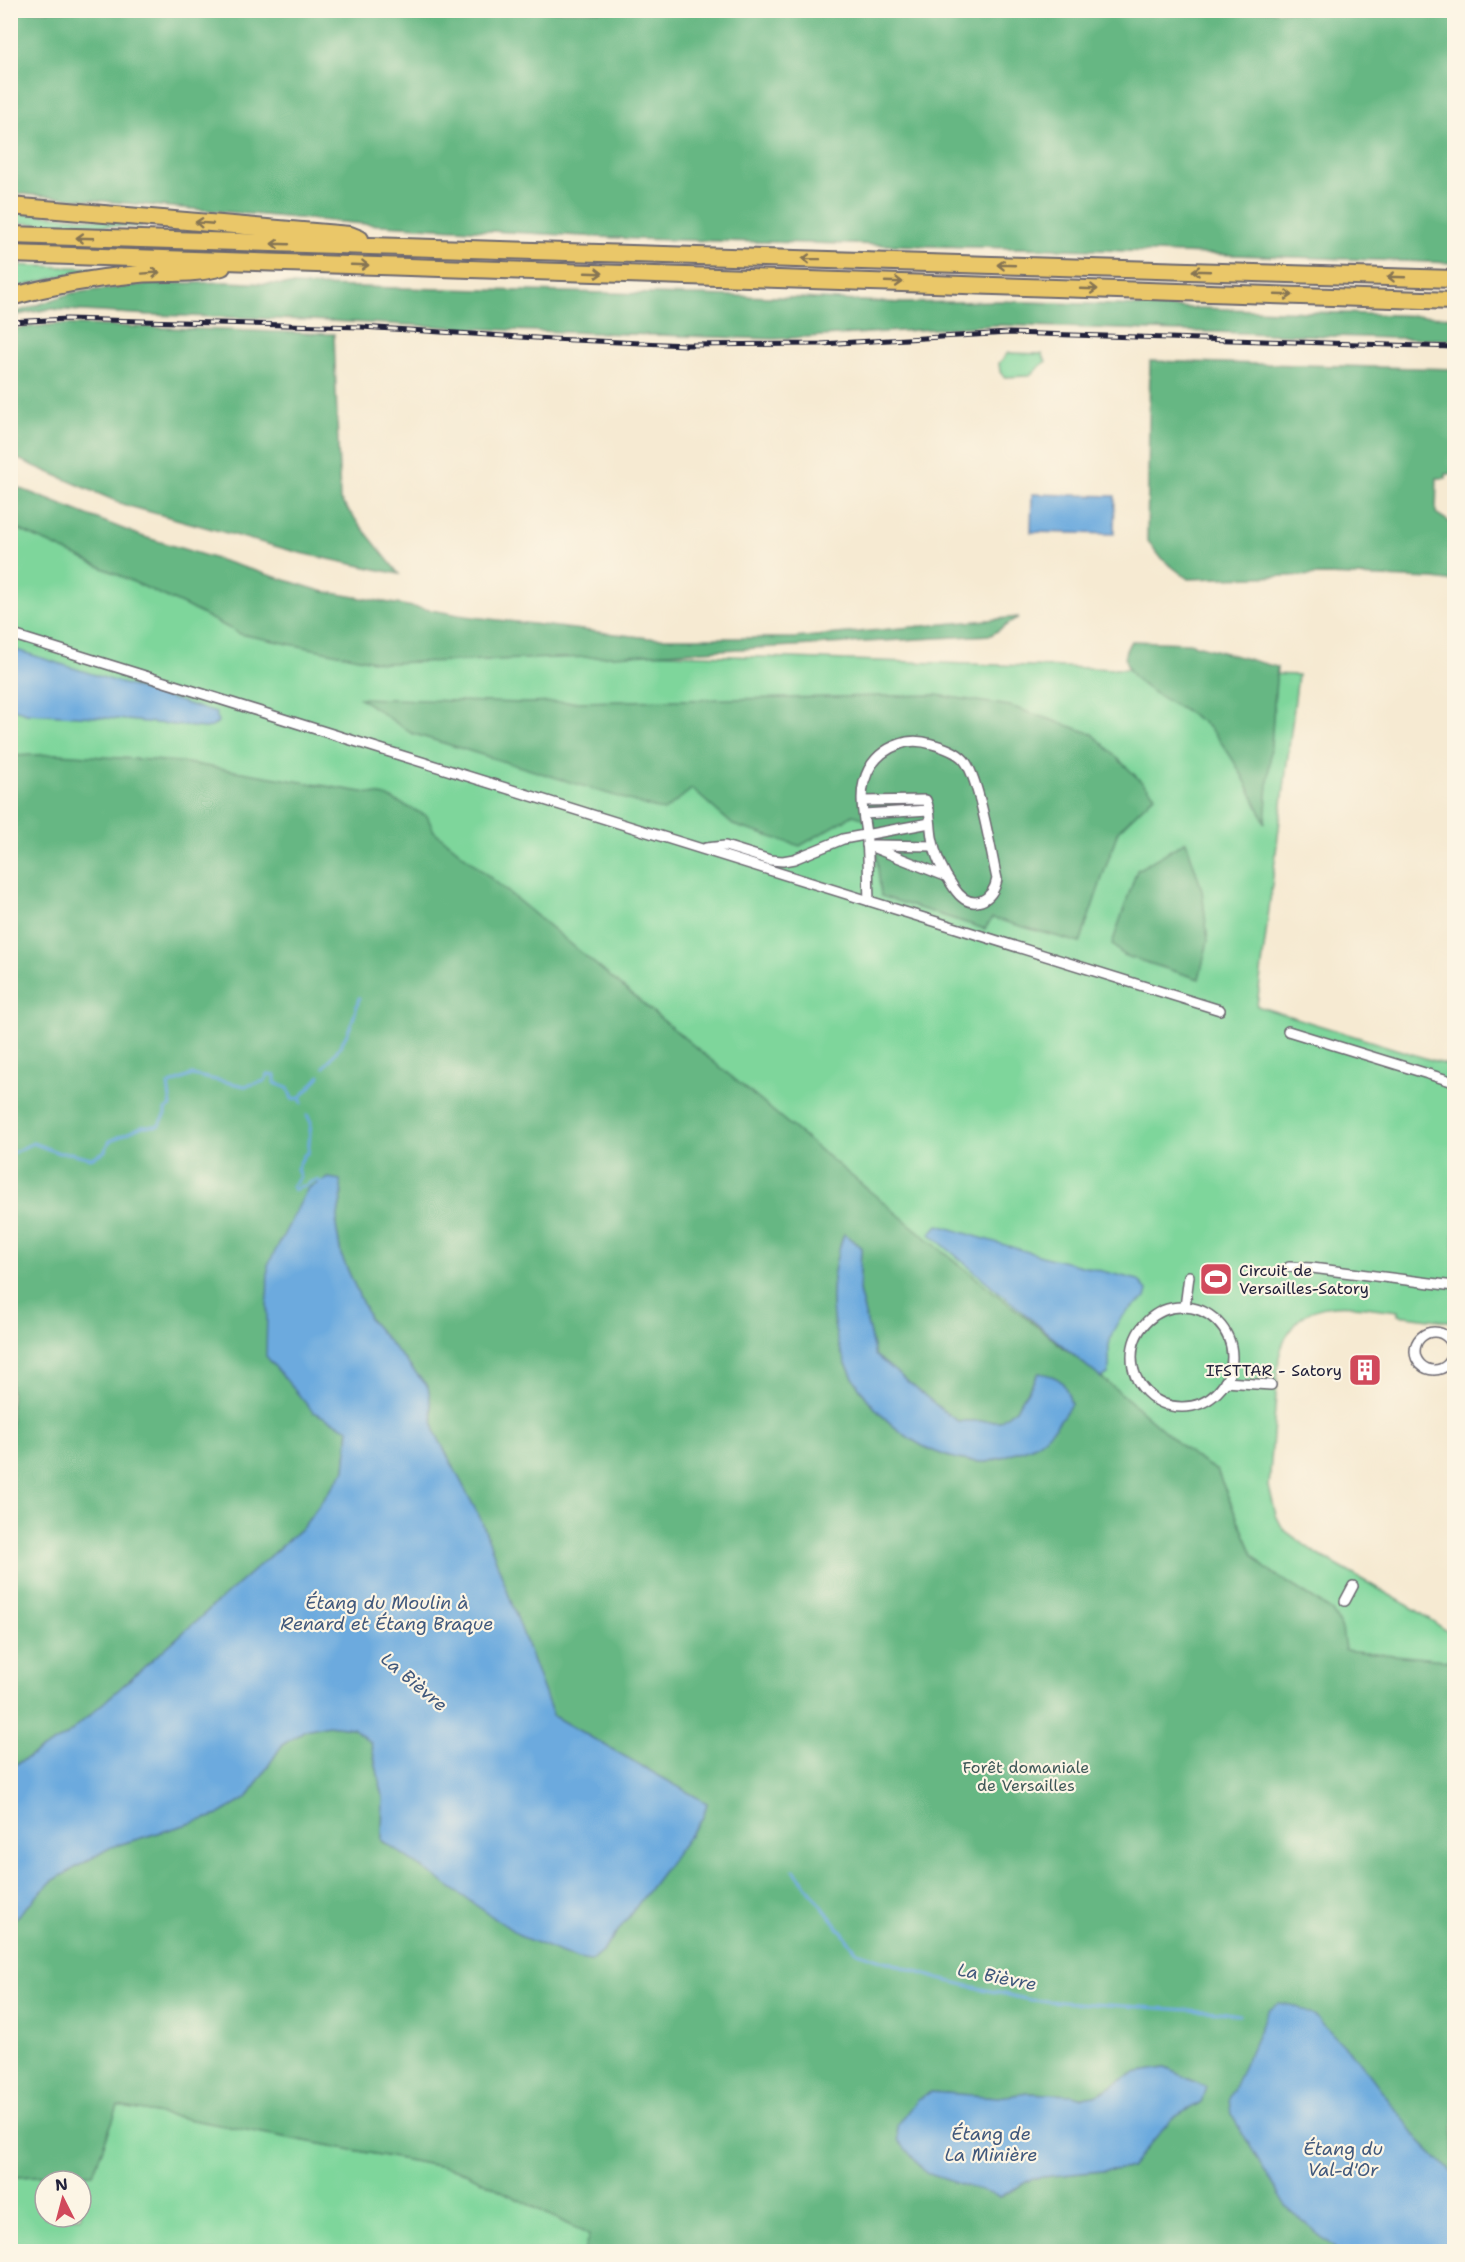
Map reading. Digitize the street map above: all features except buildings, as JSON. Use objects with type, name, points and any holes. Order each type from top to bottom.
[{"type":"highway","points":[[10,206],[350,235],[380,247]]},
{"type":"highway","points":[[10,236],[1455,279]]},
{"type":"highway","points":[[10,254],[1455,301]]},
{"type":"highway","points":[[10,297],[116,276],[209,271],[239,261]]},
{"type":"street","points":[[10,634],[1220,1010]]},
{"type":"street","points":[[863,801],[924,799],[928,803],[934,846],[945,876],[964,900],[976,902],[991,894],[997,879],[970,768],[961,756],[942,746],[924,742],[903,742],[889,748],[876,758],[863,786],[863,801],[867,845],[869,901]]},
{"type":"street","points":[[864,814],[929,810]]},
{"type":"street","points":[[700,848],[725,846],[771,860],[783,861],[866,833],[930,823]]},
{"type":"street","points":[[867,845],[945,876]]},
{"type":"street","points":[[867,845],[934,846]]},
{"type":"street","points":[[1288,1031],[1455,1082]]},
{"type":"street","points":[[1289,1267],[1455,1286]]},
{"type":"street","points":[[1185,1307],[1189,1276]]},
{"type":"street","points":[[1185,1307],[1195,1308],[1211,1316],[1223,1328],[1231,1344],[1232,1361],[1225,1382],[1218,1392],[1204,1403],[1189,1407],[1173,1407],[1158,1402],[1145,1392],[1136,1379],[1131,1364],[1132,1348],[1137,1333],[1147,1320],[1160,1311],[1185,1307]]},
{"type":"street","points":[[1442,1334],[1453,1345],[1451,1360],[1442,1369],[1429,1370],[1418,1362],[1415,1350],[1420,1338],[1430,1333],[1442,1334],[1455,1336]]},
{"type":"street","points":[[1225,1382],[1271,1385]]},
{"type":"street","points":[[1344,1601],[1353,1586]]},
{"type":"green space","points":[[10,11],[1454,11],[1454,263],[1100,250],[637,239],[364,224],[11,193]]},
{"type":"green space","points":[[10,212],[141,223],[141,227],[11,223]]},
{"type":"green space","points":[[11,265],[95,268],[95,271],[74,273],[11,289]]},
{"type":"green space","points":[[226,282],[777,297],[903,303],[1000,301],[1454,317],[1454,340],[997,325],[775,339],[507,330],[50,309],[11,316],[11,314],[72,293],[148,284]]},
{"type":"green space","points":[[58,324],[334,334],[340,500],[399,574],[296,552],[125,505],[11,456],[11,329]]},
{"type":"green space","points":[[1008,353],[1042,354],[1046,361],[1029,376],[1004,377],[1000,372],[999,363]]},
{"type":"green space","points":[[1150,361],[1454,369],[1454,474],[1446,474],[1446,478],[1437,478],[1436,513],[1454,525],[1454,582],[1434,579],[1326,575],[1188,579],[1162,559],[1147,540]]},
{"type":"green space","points":[[11,485],[141,536],[321,591],[465,616],[649,638],[794,638],[1019,617],[991,635],[594,657],[383,663],[240,634],[186,606],[11,526]]},
{"type":"green space","name":"Circuit de Versailles-Satory","points":[[10,507],[309,642],[1298,675],[1257,1006],[1454,1067],[1454,1322],[1398,1315],[1398,1311],[1360,1306],[1325,1307],[1310,1312],[1297,1321],[1287,1336],[1279,1357],[1269,1487],[1276,1515],[1283,1529],[1317,1554],[1416,1610],[1454,1636],[1454,2011],[1331,1610],[1266,1569],[1253,1554],[1217,1471],[1193,1456],[1123,1395],[946,1254],[11,794]]},
{"type":"green space","points":[[1131,641],[1189,643],[1277,667],[1265,823],[1242,775],[1212,731],[1190,714],[1149,689],[1129,670],[1125,656]]},
{"type":"green space","points":[[936,695],[1010,706],[1093,734],[1155,795],[1118,831],[1080,943],[992,918],[985,929],[881,896],[873,821],[853,815],[800,846],[733,825],[692,789],[664,811],[411,733],[360,698],[522,703]]},
{"type":"green space","name":"Forêt domaniale de Versailles","points":[[58,754],[181,762],[386,796],[427,816],[434,831],[946,1254],[1123,1395],[1193,1456],[1217,1471],[1253,1554],[1266,1569],[1331,1610],[1342,1629],[1345,1650],[1454,1661],[1454,2175],[1419,2140],[1287,2208],[1338,2251],[655,2252],[648,2247],[645,2251],[584,2251],[589,2235],[460,2170],[118,2106],[93,2174],[93,2169],[33,2169],[33,2176],[11,2177],[11,1922],[52,1881],[111,1847],[218,1815],[247,1798],[282,1745],[305,1730],[328,1725],[353,1728],[371,1742],[383,1796],[382,1841],[568,1956],[591,1961],[603,1951],[703,1817],[707,1803],[553,1716],[482,1522],[435,1432],[428,1387],[370,1320],[341,1255],[336,1226],[342,1194],[329,1178],[308,1188],[313,1412],[349,1428],[345,1470],[304,1526],[66,1736],[11,1767],[11,756]],"holes":[[[844,1234],[861,1247],[859,1291],[875,1355],[958,1421],[1000,1421],[1016,1409],[1039,1373],[1053,1376],[1067,1390],[1071,1404],[1046,1437],[1031,1447],[991,1461],[958,1459],[935,1452],[912,1440],[874,1407],[859,1387],[847,1365],[838,1342],[833,1315],[832,1288],[836,1261]],[[1165,2068],[1206,2087],[1201,2102],[1171,2119],[1130,2168],[1033,2178],[1001,2197],[931,2092],[998,2097],[1028,2093],[1072,2095],[1082,2098],[1095,2096],[1134,2073]]]},
{"type":"green space","points":[[1186,841],[1202,890],[1208,941],[1199,979],[1123,955],[1112,944],[1137,870]]},
{"type":"green space","points":[[118,2106],[460,2170],[590,2235],[584,2252],[11,2252],[11,2177],[33,2176],[33,2229],[93,2229],[93,2174]]},
{"type":"water","points":[[1032,494],[1115,496],[1114,534],[1031,532]]},
{"type":"water","points":[[10,648],[216,713],[218,722],[212,727],[204,728],[97,717],[26,713],[11,708]]},
{"type":"water","name":"Étang du Moulin à Renard et Étang Braque","points":[[329,1178],[340,1180],[342,1194],[336,1226],[341,1255],[370,1320],[428,1387],[435,1432],[482,1522],[553,1716],[707,1803],[703,1817],[698,1824],[603,1951],[591,1961],[578,1959],[522,1937],[382,1840],[383,1796],[371,1743],[353,1728],[328,1725],[305,1730],[282,1745],[247,1798],[218,1815],[111,1847],[52,1881],[11,1922],[11,1767],[66,1736],[304,1526],[345,1470],[349,1429],[313,1412],[266,1356],[268,1265],[308,1188]]},
{"type":"water","points":[[938,1225],[1045,1257],[1138,1280],[1147,1290],[1145,1298],[1132,1307],[1117,1323],[1109,1345],[1108,1374],[1101,1378],[930,1234]]},
{"type":"water","points":[[844,1234],[861,1247],[859,1291],[875,1355],[958,1421],[1000,1421],[1016,1409],[1039,1373],[1053,1376],[1067,1390],[1071,1404],[1051,1432],[1031,1447],[983,1462],[958,1459],[935,1452],[912,1440],[892,1425],[859,1387],[838,1342],[833,1315],[832,1288],[836,1261]]},
{"type":"water","name":"Étang du Val-d'Or","points":[[1279,2003],[1295,2006],[1316,2017],[1361,2063],[1419,2140],[1454,2175],[1454,2251],[1338,2251],[1287,2208],[1231,2114],[1229,2099],[1268,2011]]},
{"type":"water","name":"Étang de La Minière","points":[[1165,2068],[1206,2087],[1201,2102],[1171,2119],[1130,2168],[1033,2178],[1000,2197],[926,2173],[898,2140],[897,2126],[917,2099],[931,2092],[998,2097],[1028,2093],[1072,2095],[1082,2098],[1095,2096],[1134,2073]]},
{"type":"waterway","points":[[324,1067],[346,1035],[359,998]]},
{"type":"waterway","points":[[10,1154],[33,1143],[59,1153],[91,1158],[104,1152],[110,1141],[143,1126],[158,1126],[165,1116],[165,1110],[171,1106],[168,1085],[192,1075],[245,1086],[265,1081],[268,1074],[275,1075],[275,1083],[288,1088],[292,1099],[300,1098],[302,1103]]},
{"type":"waterway","points":[[300,1098],[320,1076]]},
{"type":"waterway","points":[[307,1115],[311,1122],[308,1153],[304,1155],[297,1169],[300,1177],[292,1186],[294,1190],[317,1180],[321,1183]]},
{"type":"waterway","name":"La Bièvre","points":[[794,1870],[857,1952],[939,1979],[1030,2000],[1240,2015]]},
{"type":"railway","points":[[10,322],[67,319],[361,327],[686,345],[821,344],[1009,333],[1454,347]]},
{"type":"place","name":"Circuit de Versailles-Satory","points":[[1216,1279]]},
{"type":"place","name":"IFSTTAR - Satory","points":[[1365,1370]]}]
